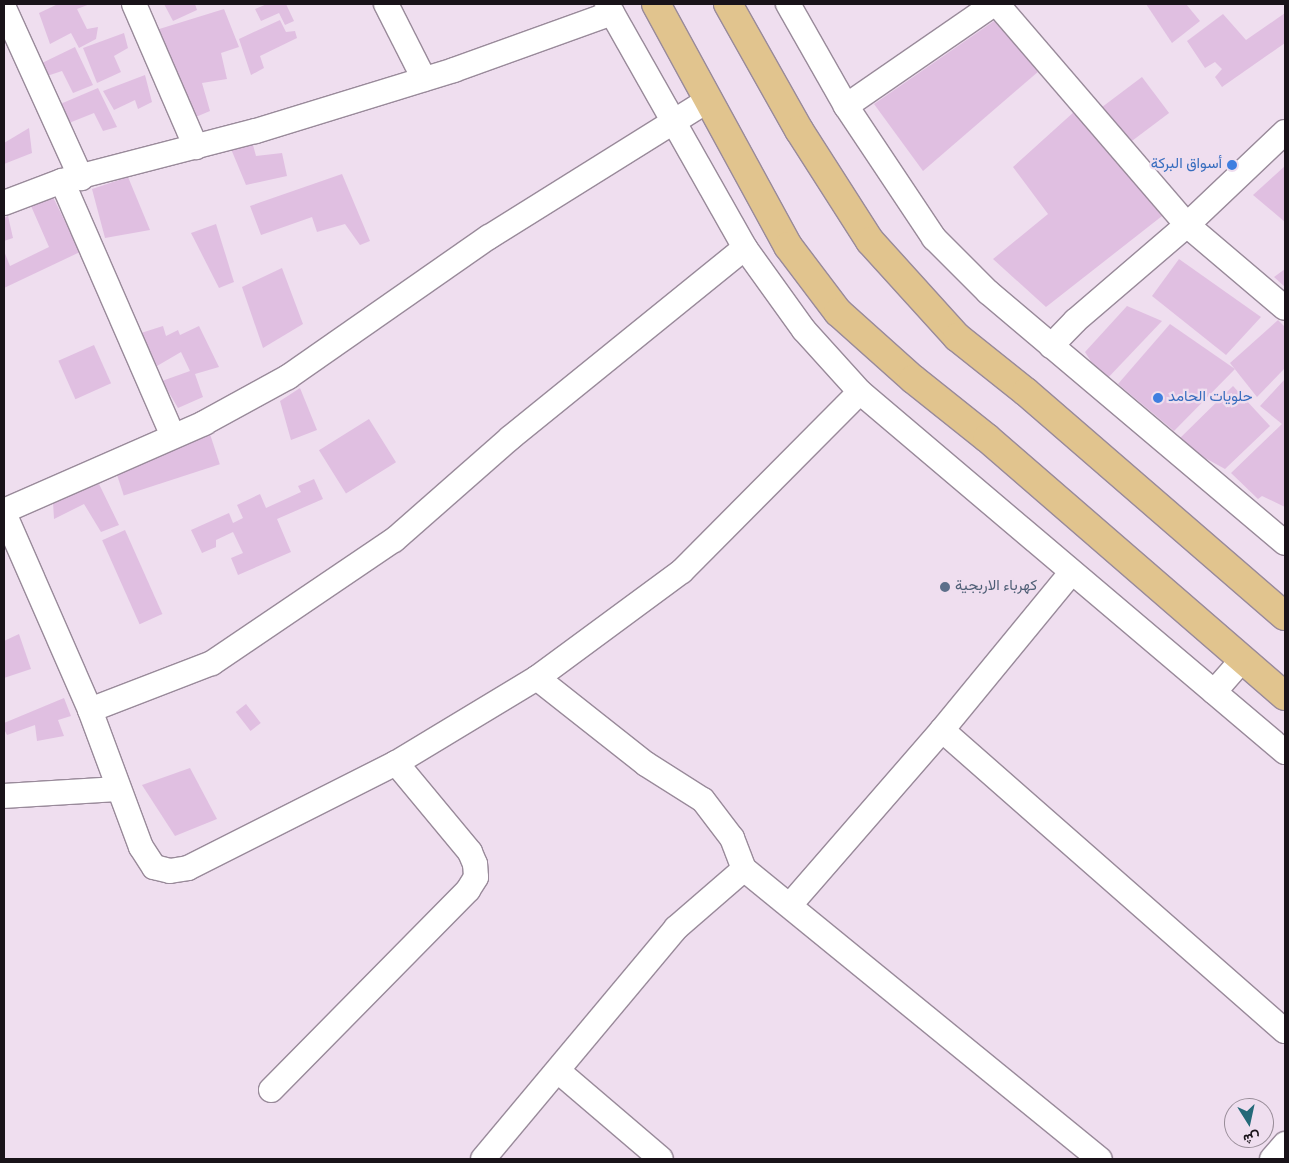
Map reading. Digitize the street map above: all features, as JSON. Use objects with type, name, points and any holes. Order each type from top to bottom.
[{"type":"main road","points":[[656,4],[707,101],[788,246],[838,312],[913,379],[987,438],[1285,696]]},
{"type":"main road","points":[[728,4],[799,130],[870,240],[956,336],[1026,392],[1285,616]]},
{"type":"street","points":[[134,4],[196,147]]},
{"type":"street","points":[[386,4],[424,79]]},
{"type":"street","points":[[788,4],[846,106],[934,238],[988,292],[1285,544]]},
{"type":"street","points":[[846,106],[988,6],[1187,225],[1285,308]]},
{"type":"street","points":[[4,8],[173,436]]},
{"type":"street","points":[[4,203],[72,180],[196,147],[424,79],[610,8],[745,248],[804,330],[860,392],[1071,573],[1285,752]]},
{"type":"street","points":[[707,101],[489,237],[288,377],[173,436],[4,512],[90,710],[141,847],[154,867],[170,871],[188,868],[396,763],[537,678],[682,571],[860,392]]},
{"type":"street","points":[[1051,346],[1075,321],[1187,225],[1285,132]]},
{"type":"street","points":[[90,710],[212,663],[394,540],[510,438],[745,248]]},
{"type":"street","points":[[790,905],[942,730],[1071,573]]},
{"type":"street","points":[[1214,692],[1243,660]]},
{"type":"street","points":[[537,678],[646,764],[703,800],[732,838],[744,869],[1100,1159]]},
{"type":"street","points":[[942,730],[1285,1031]]},
{"type":"street","points":[[271,1090],[468,890],[476,877],[475,864],[470,852],[396,763]]},
{"type":"street","points":[[4,796],[118,789]]},
{"type":"street","points":[[483,1159],[676,928],[744,869]]},
{"type":"street","points":[[558,1071],[661,1159]]},
{"type":"street","points":[[1272,1159],[1285,1144]]},
{"type":"building","points":[[58,4],[90,4],[77,9],[87,29],[98,27],[96,39],[79,48],[71,33],[50,44],[39,13]]},
{"type":"building","points":[[164,4],[195,4],[197,10],[173,21]]},
{"type":"building","points":[[267,4],[286,4],[294,21],[285,25],[279,13],[261,21],[255,9]]},
{"type":"building","points":[[1146,4],[1186,4],[1200,21],[1172,43]]},
{"type":"building","points":[[224,9],[239,47],[221,53],[227,79],[202,83],[210,111],[191,119],[156,30]]},
{"type":"building","points":[[1285,13],[1285,43],[1222,87],[1215,77],[1222,69],[1215,62],[1205,68],[1187,41],[1223,14],[1246,40]]},
{"type":"building","points":[[280,20],[286,32],[295,31],[297,38],[260,56],[264,68],[251,75],[239,39]]},
{"type":"building","points":[[994,21],[1039,71],[923,171],[874,104]]},
{"type":"building","points":[[124,33],[128,48],[114,56],[121,72],[97,83],[83,48]]},
{"type":"building","points":[[75,47],[93,85],[73,93],[62,71],[47,76],[40,64]]},
{"type":"building","points":[[145,75],[152,102],[138,109],[135,100],[114,110],[103,91]]},
{"type":"building","points":[[1142,77],[1169,113],[1128,144],[1100,108]]},
{"type":"building","points":[[98,88],[117,127],[103,131],[94,113],[69,123],[58,105]]},
{"type":"building","points":[[1075,111],[1171,209],[1046,307],[993,259],[1048,214],[1013,167]]},
{"type":"building","points":[[29,128],[32,153],[4,164],[4,143]]},
{"type":"building","points":[[253,145],[256,156],[282,153],[287,176],[246,185],[231,149]]},
{"type":"building","points":[[1285,166],[1285,222],[1253,195]]},
{"type":"building","points":[[342,174],[370,241],[360,245],[345,224],[317,232],[312,217],[261,235],[250,206]]},
{"type":"building","points":[[128,177],[150,230],[105,238],[92,189]]},
{"type":"building","points":[[51,193],[80,252],[4,288],[4,251],[10,266],[49,247],[31,206]]},
{"type":"building","points":[[8,216],[13,238],[4,241],[4,218]]},
{"type":"building","points":[[216,224],[234,282],[219,288],[191,233]]},
{"type":"building","points":[[1179,259],[1261,317],[1226,355],[1152,296]]},
{"type":"building","points":[[282,268],[303,324],[263,348],[242,287]]},
{"type":"building","points":[[1285,269],[1285,287],[1274,277]]},
{"type":"building","points":[[1127,306],[1162,321],[1104,382],[1085,352]]},
{"type":"building","points":[[1278,320],[1285,327],[1285,368],[1257,397],[1230,363]]},
{"type":"building","points":[[1170,324],[1235,369],[1174,431],[1118,384]]},
{"type":"building","points":[[163,326],[166,336],[178,330],[180,335],[199,326],[219,367],[195,374],[203,397],[178,408],[162,381],[190,371],[181,352],[157,366],[141,333]]},
{"type":"building","points":[[94,345],[111,383],[75,399],[58,361]]},
{"type":"building","points":[[1285,379],[1285,507],[1262,496],[1258,499],[1231,473],[1282,424],[1260,406]]},
{"type":"building","points":[[1233,386],[1270,426],[1225,469],[1176,442]]},
{"type":"building","points":[[300,388],[317,430],[291,440],[280,401]]},
{"type":"building","points":[[369,419],[396,462],[346,494],[319,450]]},
{"type":"building","points":[[209,431],[220,464],[124,495],[113,462]]},
{"type":"building","points":[[314,479],[323,499],[277,519],[291,552],[238,575],[231,558],[243,553],[233,532],[216,540],[216,547],[202,553],[191,530],[229,513],[233,523],[243,518],[237,505],[260,494],[266,508],[301,492],[298,486]]},
{"type":"building","points":[[99,484],[119,525],[101,532],[84,504],[54,519],[53,502]]},
{"type":"building","points":[[125,530],[162,614],[140,624],[102,540]]},
{"type":"building","points":[[19,634],[31,669],[4,678],[4,641]]},
{"type":"building","points":[[64,698],[71,716],[58,720],[64,736],[37,741],[35,725],[7,735],[4,723]]},
{"type":"building","points":[[246,704],[261,723],[251,731],[236,712]]},
{"type":"building","points":[[190,768],[217,819],[175,836],[142,785]]},
{"type":"place","name":"أسواق البركة","points":[[1232,165]]},
{"type":"place","name":"حلويات الحامد","points":[[1158,398]]},
{"type":"place","name":"كهرباء الاربجية","points":[[945,587]]}]
